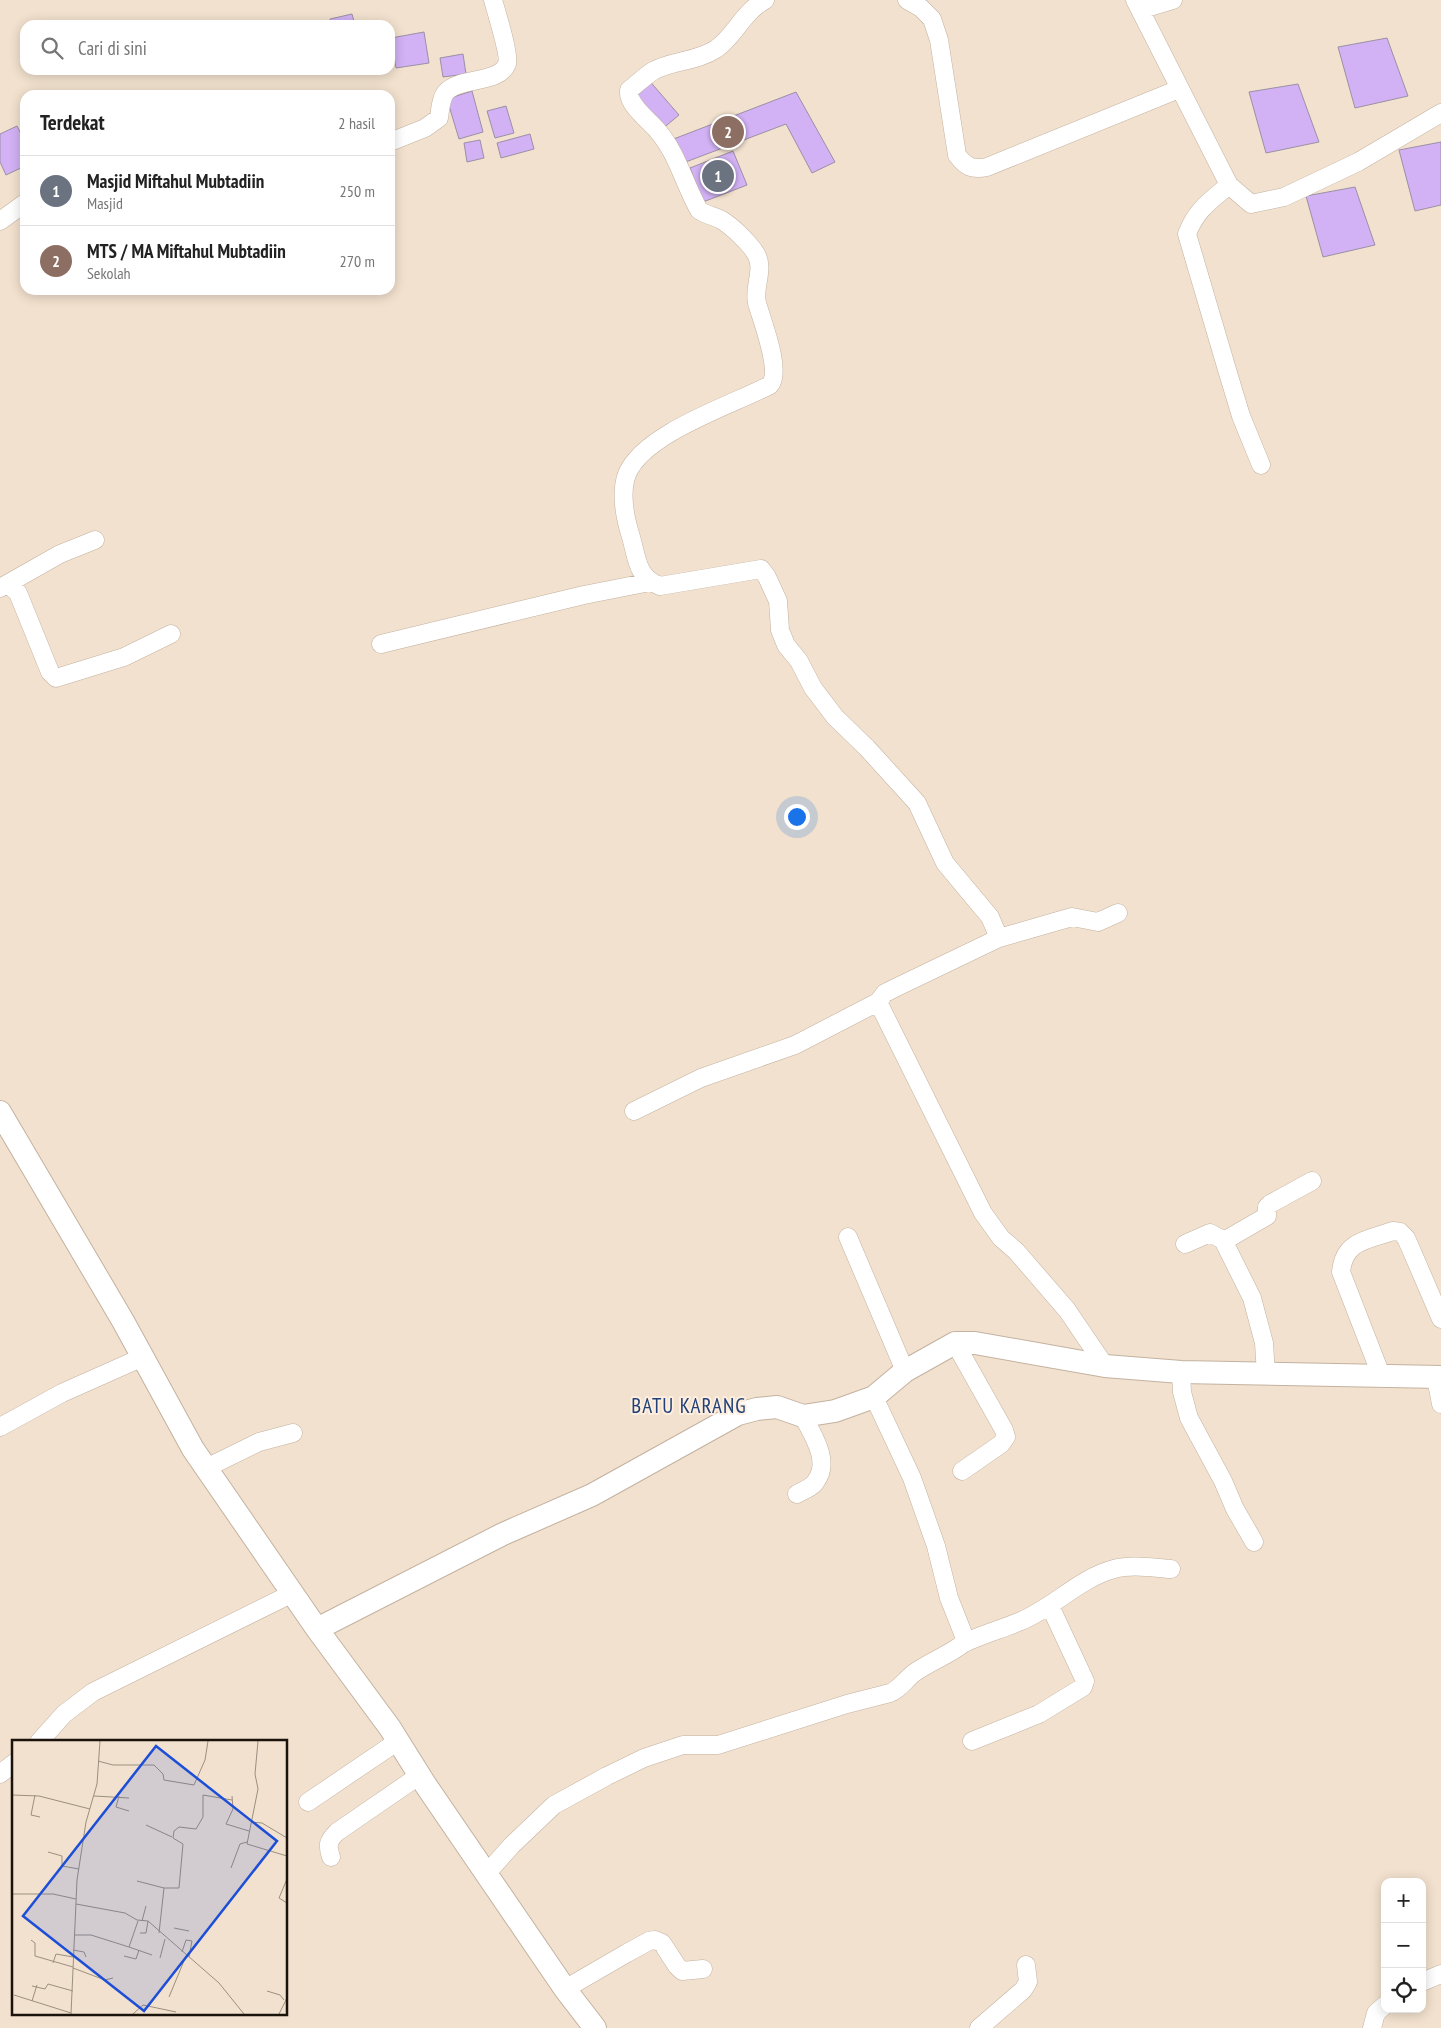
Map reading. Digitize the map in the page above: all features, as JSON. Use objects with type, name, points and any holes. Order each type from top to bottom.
[{"type":"street","points":[[395,140],[425,128],[439,118],[445,93],[454,86],[490,77],[502,70],[508,63],[493,0]]},
{"type":"street","points":[[765,0],[750,10],[717,48],[691,61],[671,64],[654,71],[629,90],[630,100],[659,132],[675,156],[699,210],[705,215],[723,221],[757,255],[760,265],[755,295],[767,336],[775,376],[770,385],[698,418],[654,443],[636,459],[628,473],[624,488],[626,522],[642,573],[650,582],[660,586],[761,569],[767,576],[778,601],[780,630],[786,645],[799,661],[813,688],[834,717],[867,748],[917,803],[945,863],[990,918],[999,938]]},
{"type":"street","points":[[907,0],[921,8],[932,19],[939,40],[958,155],[967,166],[975,169],[987,167],[1179,89]]},
{"type":"street","points":[[1173,0],[1138,5],[1229,185],[1251,204],[1284,197],[1358,162],[1441,113]]},
{"type":"street","points":[[1229,185],[1201,208],[1192,221],[1187,234],[1236,399],[1261,465]]},
{"type":"street","points":[[0,221],[20,206]]},
{"type":"street","points":[[4,586],[60,554],[95,540]]},
{"type":"street","points":[[381,644],[650,582]]},
{"type":"street","points":[[4,586],[18,593],[50,672],[56,678],[124,656],[171,634]]},
{"type":"street","points":[[634,1111],[701,1078],[795,1045],[878,1002],[885,993],[999,938],[1072,917],[1098,922],[1118,913]]},
{"type":"street","points":[[878,1002],[983,1213],[1001,1238],[1016,1251],[1067,1310],[1105,1366]]},
{"type":"street","points":[[0,1112],[143,1357],[193,1449],[317,1629],[398,1741],[565,1988],[595,2028]]},
{"type":"street","points":[[1223,1240],[1262,1221],[1267,1216],[1267,1207],[1270,1204],[1312,1180]]},
{"type":"street","points":[[1381,1376],[1341,1272],[1346,1251],[1355,1244],[1393,1231],[1400,1232],[1406,1238],[1441,1319]]},
{"type":"street","points":[[1185,1244],[1210,1233],[1223,1240],[1252,1298],[1264,1344],[1266,1374]]},
{"type":"street","points":[[848,1237],[905,1371]]},
{"type":"street","points":[[955,1343],[1004,1430],[1006,1437],[1001,1444],[962,1470]]},
{"type":"street","points":[[317,1629],[503,1534],[592,1495],[738,1414],[757,1409],[777,1407],[803,1416],[835,1411],[874,1397],[905,1371],[955,1343],[975,1343],[1105,1366],[1181,1372],[1438,1378],[1441,1404]]},
{"type":"street","points":[[0,1426],[62,1393],[143,1357]]},
{"type":"street","points":[[1181,1372],[1182,1392],[1189,1418],[1254,1542]]},
{"type":"street","points":[[874,1397],[918,1495],[936,1546],[950,1598],[964,1636],[964,1643]]},
{"type":"street","points":[[797,1494],[816,1482],[823,1465],[818,1445],[803,1416]]},
{"type":"street","points":[[206,1468],[259,1442],[293,1433]]},
{"type":"street","points":[[487,1873],[554,1806],[607,1776],[644,1758],[683,1745],[718,1745],[847,1704],[890,1693],[896,1690],[915,1672],[964,1643],[982,1634],[1021,1621],[1050,1606],[1087,1581],[1115,1568],[1171,1569]]},
{"type":"street","points":[[41,1740],[64,1714],[93,1692],[293,1594]]},
{"type":"street","points":[[972,1741],[1039,1714],[1083,1687],[1085,1681],[1050,1606]]},
{"type":"street","points":[[308,1802],[398,1741]]},
{"type":"street","points":[[0,1774],[12,1765]]},
{"type":"street","points":[[331,1857],[328,1840],[420,1775]]},
{"type":"street","points":[[565,1988],[634,1949],[655,1940],[662,1943],[682,1971],[703,1969]]},
{"type":"street","points":[[980,2028],[1023,1990],[1028,1982],[1026,1965]]},
{"type":"street","points":[[1426,1980],[1441,1974]]},
{"type":"street","points":[[1372,2028],[1376,2013],[1381,2009]]},
{"type":"building","points":[[352,14],[354,20],[330,20]]},
{"type":"building","points":[[424,32],[429,63],[396,68],[395,37]]},
{"type":"building","points":[[1387,38],[1408,96],[1355,108],[1338,47]]},
{"type":"building","points":[[463,54],[466,74],[443,77],[440,58]]},
{"type":"building","points":[[647,78],[679,115],[661,130],[630,93]]},
{"type":"building","points":[[1298,84],[1319,142],[1266,153],[1249,92]]},
{"type":"building","points":[[472,91],[483,132],[459,139],[447,99]]},
{"type":"building","points":[[796,92],[835,162],[812,173],[786,124],[683,163],[671,140]]},
{"type":"building","points":[[506,106],[514,133],[495,138],[487,111]]},
{"type":"building","points":[[17,126],[20,132],[20,168],[6,175],[0,162],[0,134]]},
{"type":"building","points":[[530,134],[534,149],[501,158],[497,143]]},
{"type":"building","points":[[480,140],[484,158],[467,162],[464,143]]},
{"type":"building","points":[[1441,142],[1441,205],[1415,211],[1399,150]]},
{"type":"building","points":[[733,151],[747,185],[703,202],[690,168]]},
{"type":"building","points":[[1355,187],[1375,245],[1323,257],[1306,196]]},
{"type":"place","name":"MTS / MA Miftahul Mubtadiin","points":[[728,132]]},
{"type":"place","name":"Masjid Miftahul Mubtadiin","points":[[718,176]]},
{"type":"district","name":"BATU KARANG","points":[[689,1405]]}]
